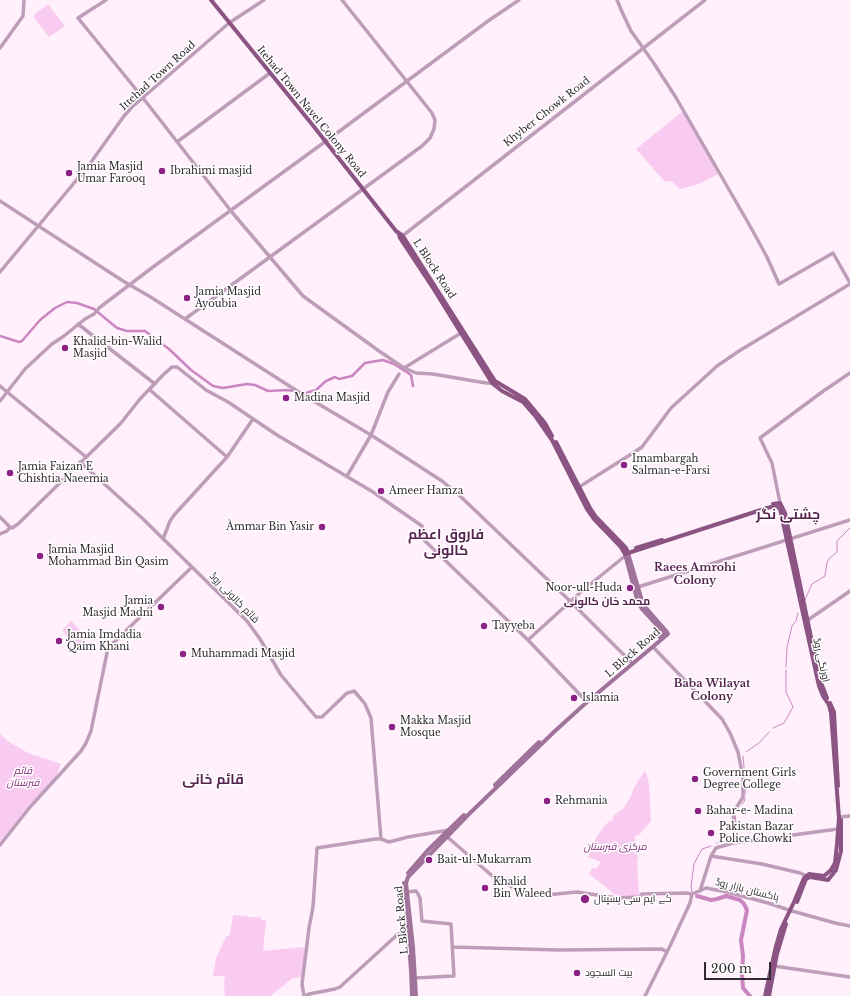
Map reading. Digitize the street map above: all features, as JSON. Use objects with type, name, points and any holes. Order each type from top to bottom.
[{"type":"main road","name":"Itehad Town Navel Colony Road","points":[[211,0],[326,141],[400,236]]},
{"type":"main road","name":"L Block Road","points":[[400,236],[460,333],[493,382],[526,401],[547,425],[596,517],[626,553],[644,605],[668,633],[653,647],[586,701]]},
{"type":"main road","name":"L Block Road","points":[[400,236],[493,382]]},
{"type":"main road","name":"L Block Road","points":[[416,996],[406,883],[408,877],[445,836],[532,748],[664,633],[642,609],[637,598],[626,553],[592,516],[582,500],[544,427],[519,397]]},
{"type":"main road","points":[[626,553],[766,506],[780,503]]},
{"type":"main road","name":"اورنگی روڈ","points":[[780,503],[785,513],[788,539],[819,686],[829,705],[831,713],[838,818],[836,858],[831,870],[826,875],[822,876],[809,874],[807,876]]},
{"type":"main road","name":"اورنگی روڈ","points":[[626,553],[776,506],[780,508],[808,620],[820,680],[824,693],[834,712],[841,817],[841,851],[836,870],[828,880],[807,876]]},
{"type":"main road","name":"L Block Road","points":[[412,996],[404,878],[428,850],[445,836]]},
{"type":"main road","points":[[765,996],[781,929],[801,894],[807,876]]},
{"type":"main road","points":[[769,996],[774,966],[786,921],[791,911]]},
{"type":"street","points":[[0,48],[23,16],[24,0]]},
{"type":"street","points":[[106,0],[78,18],[143,98],[231,211],[303,296],[316,307],[404,368],[416,373],[493,382]]},
{"type":"street","name":"Ittehad Town Road","points":[[0,272],[89,166],[132,107],[229,23],[264,0]]},
{"type":"street","points":[[185,319],[422,146],[430,138],[436,120],[432,113],[342,0]]},
{"type":"street","points":[[0,401],[25,369],[52,344],[129,285],[408,82],[488,21],[519,0]]},
{"type":"street","points":[[579,487],[642,446],[671,408],[717,366],[739,350],[850,284],[833,253],[779,284],[767,256],[673,94],[644,47],[631,31],[622,14],[617,0]]},
{"type":"street","name":"Khyber Chowk Road","points":[[400,236],[705,0]]},
{"type":"street","points":[[177,142],[270,73]]},
{"type":"street","points":[[0,201],[129,285],[305,396],[371,435],[442,481],[459,495],[571,602],[631,662]]},
{"type":"street","points":[[78,324],[155,384]]},
{"type":"street","points":[[404,368],[460,333]]},
{"type":"street","points":[[0,534],[7,531],[10,527],[12,528],[18,524],[80,462],[121,424],[155,384],[172,367],[177,367],[206,390],[220,397],[253,419],[373,492],[422,526],[424,528],[422,535],[424,540],[528,640],[586,701]]},
{"type":"street","name":"اورنگی روڈ","points":[[780,503],[772,463],[760,438],[850,373]]},
{"type":"street","points":[[347,476],[371,435],[388,392],[399,374]]},
{"type":"street","points":[[0,386],[86,457]]},
{"type":"street","points":[[150,390],[227,456]]},
{"type":"street","points":[[163,539],[175,514],[227,456],[253,419]]},
{"type":"street","name":"قائم کالونی روڈ","points":[[80,462],[142,518],[247,621],[260,639],[280,676],[316,717],[322,717],[347,693],[354,691],[365,704],[371,718],[381,839]]},
{"type":"street","points":[[0,517],[10,527]]},
{"type":"street","points":[[638,587],[850,520]]},
{"type":"street","points":[[528,640],[626,553]]},
{"type":"street","points":[[0,845],[30,806],[81,751],[86,743],[92,725],[108,648],[192,567]]},
{"type":"street","points":[[808,620],[850,591]]},
{"type":"street","points":[[653,647],[722,720],[730,733],[738,752],[743,777],[742,797],[733,813],[735,830],[733,842]]},
{"type":"street","points":[[841,817],[850,816]]},
{"type":"street","points":[[408,929],[396,936],[340,987],[304,996],[302,984],[313,907],[317,848],[374,839],[381,839],[389,842],[408,837],[451,830]]},
{"type":"street","points":[[700,891],[711,856],[716,848],[733,842],[838,830]]},
{"type":"street","points":[[445,836],[497,880],[523,892],[536,896],[577,892],[617,898],[639,897],[642,894],[692,894],[690,903],[645,996]]},
{"type":"street","points":[[711,856],[750,862],[807,876]]},
{"type":"street","name":"پاکستان بازار روڈ","points":[[692,894],[706,888],[744,896],[791,911],[850,926]]},
{"type":"street","points":[[407,892],[416,891],[418,894],[420,898],[422,921],[451,924],[454,976],[415,978]]},
{"type":"street","points":[[452,947],[559,950],[662,950],[667,952]]},
{"type":"street","points":[[774,966],[850,977]]},
{"type":"green space","points":[[48,4],[65,26],[49,37],[34,18],[35,14]]},
{"type":"green space","points":[[683,111],[720,173],[699,184],[680,189],[672,181],[665,182],[636,149]]},
{"type":"green space","points":[[71,621],[87,637],[76,649],[62,630]]},
{"type":"green space","name":"قائم قبرستان","points":[[0,734],[9,742],[28,753],[61,764],[52,781],[29,805],[0,842]]},
{"type":"green space","name":"مرکزی قبرستان","points":[[645,771],[649,785],[651,821],[639,835],[635,836],[636,852],[638,857],[639,895],[617,896],[589,874],[592,868],[596,869],[601,862],[588,857],[593,843],[600,832],[607,823],[613,820],[613,816],[624,808],[634,787]]},
{"type":"green space","points":[[233,915],[261,918],[261,920],[266,920],[263,951],[305,947],[302,977],[293,978],[270,996],[225,996],[225,976],[213,976],[216,958],[226,937],[230,934]]},
{"type":"waterway","points":[[0,336],[19,342],[22,341],[40,320],[55,308],[67,302],[77,303],[94,309],[117,328],[127,331],[145,331],[169,349],[191,370],[213,386],[223,388],[247,384],[255,385],[268,391],[288,390],[306,393],[316,390],[326,381],[335,377],[339,379],[352,376],[365,363],[383,360],[394,364],[411,375],[413,386]]},
{"type":"waterway","points":[[805,600],[812,584],[825,576],[827,562],[837,552],[837,541],[850,528]]},
{"type":"waterway","points":[[786,667],[787,647],[792,626],[796,621],[798,613]]},
{"type":"waterway","points":[[773,728],[784,723],[793,707],[786,692],[786,670]]},
{"type":"waterway","points":[[746,752],[760,742],[769,732]]},
{"type":"waterway","points":[[743,756],[745,795]]},
{"type":"waterway","points":[[742,804],[745,798]]},
{"type":"waterway","points":[[736,823],[735,813],[738,809]]},
{"type":"waterway","points":[[717,843],[732,839]]},
{"type":"waterway","points":[[692,892],[691,886],[694,864],[702,849],[711,846]]},
{"type":"waterway","points":[[697,896],[711,900],[726,896],[740,900],[744,904],[747,910],[741,940],[743,956],[742,974],[743,988],[750,996]]},
{"type":"place","name":"Ibrahimi masjid","points":[[162,171]]},
{"type":"place","name":"Jamia Masjid Umar Farooq","points":[[69,173]]},
{"type":"place","name":"Jamia Masjid Ayoubia","points":[[187,298]]},
{"type":"place","name":"Khalid-bin-Walid Masjid","points":[[65,348]]},
{"type":"place","name":"Madina Masjid","points":[[286,398]]},
{"type":"place","name":"Imambargah Salman-e-Farsi","points":[[624,465]]},
{"type":"place","name":"Jamia Faizan E Chishtia Naeemia","points":[[10,473]]},
{"type":"place","name":"Ameer Hamza","points":[[381,491]]},
{"type":"place","name":"Àmmar Bin Yasir","points":[[322,527]]},
{"type":"place","name":"Jamia Masjid Mohammad Bin Qasim","points":[[40,556]]},
{"type":"place","name":"Noor-ull-Huda","points":[[630,588]]},
{"type":"place","name":"Jamia Masjid Madni","points":[[161,607]]},
{"type":"place","name":"Tayyeba","points":[[484,626]]},
{"type":"place","name":"Jamia Imdadia Qaim Khani","points":[[59,641]]},
{"type":"place","name":"Muhammadi Masjid","points":[[183,654]]},
{"type":"place","name":"Islamia","points":[[574,698]]},
{"type":"place","name":"Makka Masjid Mosque","points":[[392,727]]},
{"type":"place","name":"Government Girls Degree College","points":[[695,779]]},
{"type":"place","name":"Rehmania","points":[[547,801]]},
{"type":"place","name":"Bahar-e- Madina","points":[[698,811]]},
{"type":"place","name":"Pakistan Bazar Police Chowki","points":[[711,833]]},
{"type":"place","name":"Bait-ul-Mukarram","points":[[429,860]]},
{"type":"place","name":"Khalid Bin Waleed","points":[[485,888]]},
{"type":"place","name":"کے ایم سی ہسپتال","points":[[585,899]]},
{"type":"place","name":"بیت السجود","points":[[577,973]]},
{"type":"district","name":"چشتی نگر","points":[[788,515]]},
{"type":"district","name":"فاروق اعظم کالونی","points":[[446,544]]},
{"type":"district","name":"Raees Amrohi Colony","points":[[695,574]]},
{"type":"district","name":"محمد خان کالونی","points":[[607,602]]},
{"type":"district","name":"Baba Wilayat Colony","points":[[712,690]]},
{"type":"district","name":"قائم خانى","points":[[213,780]]}]
